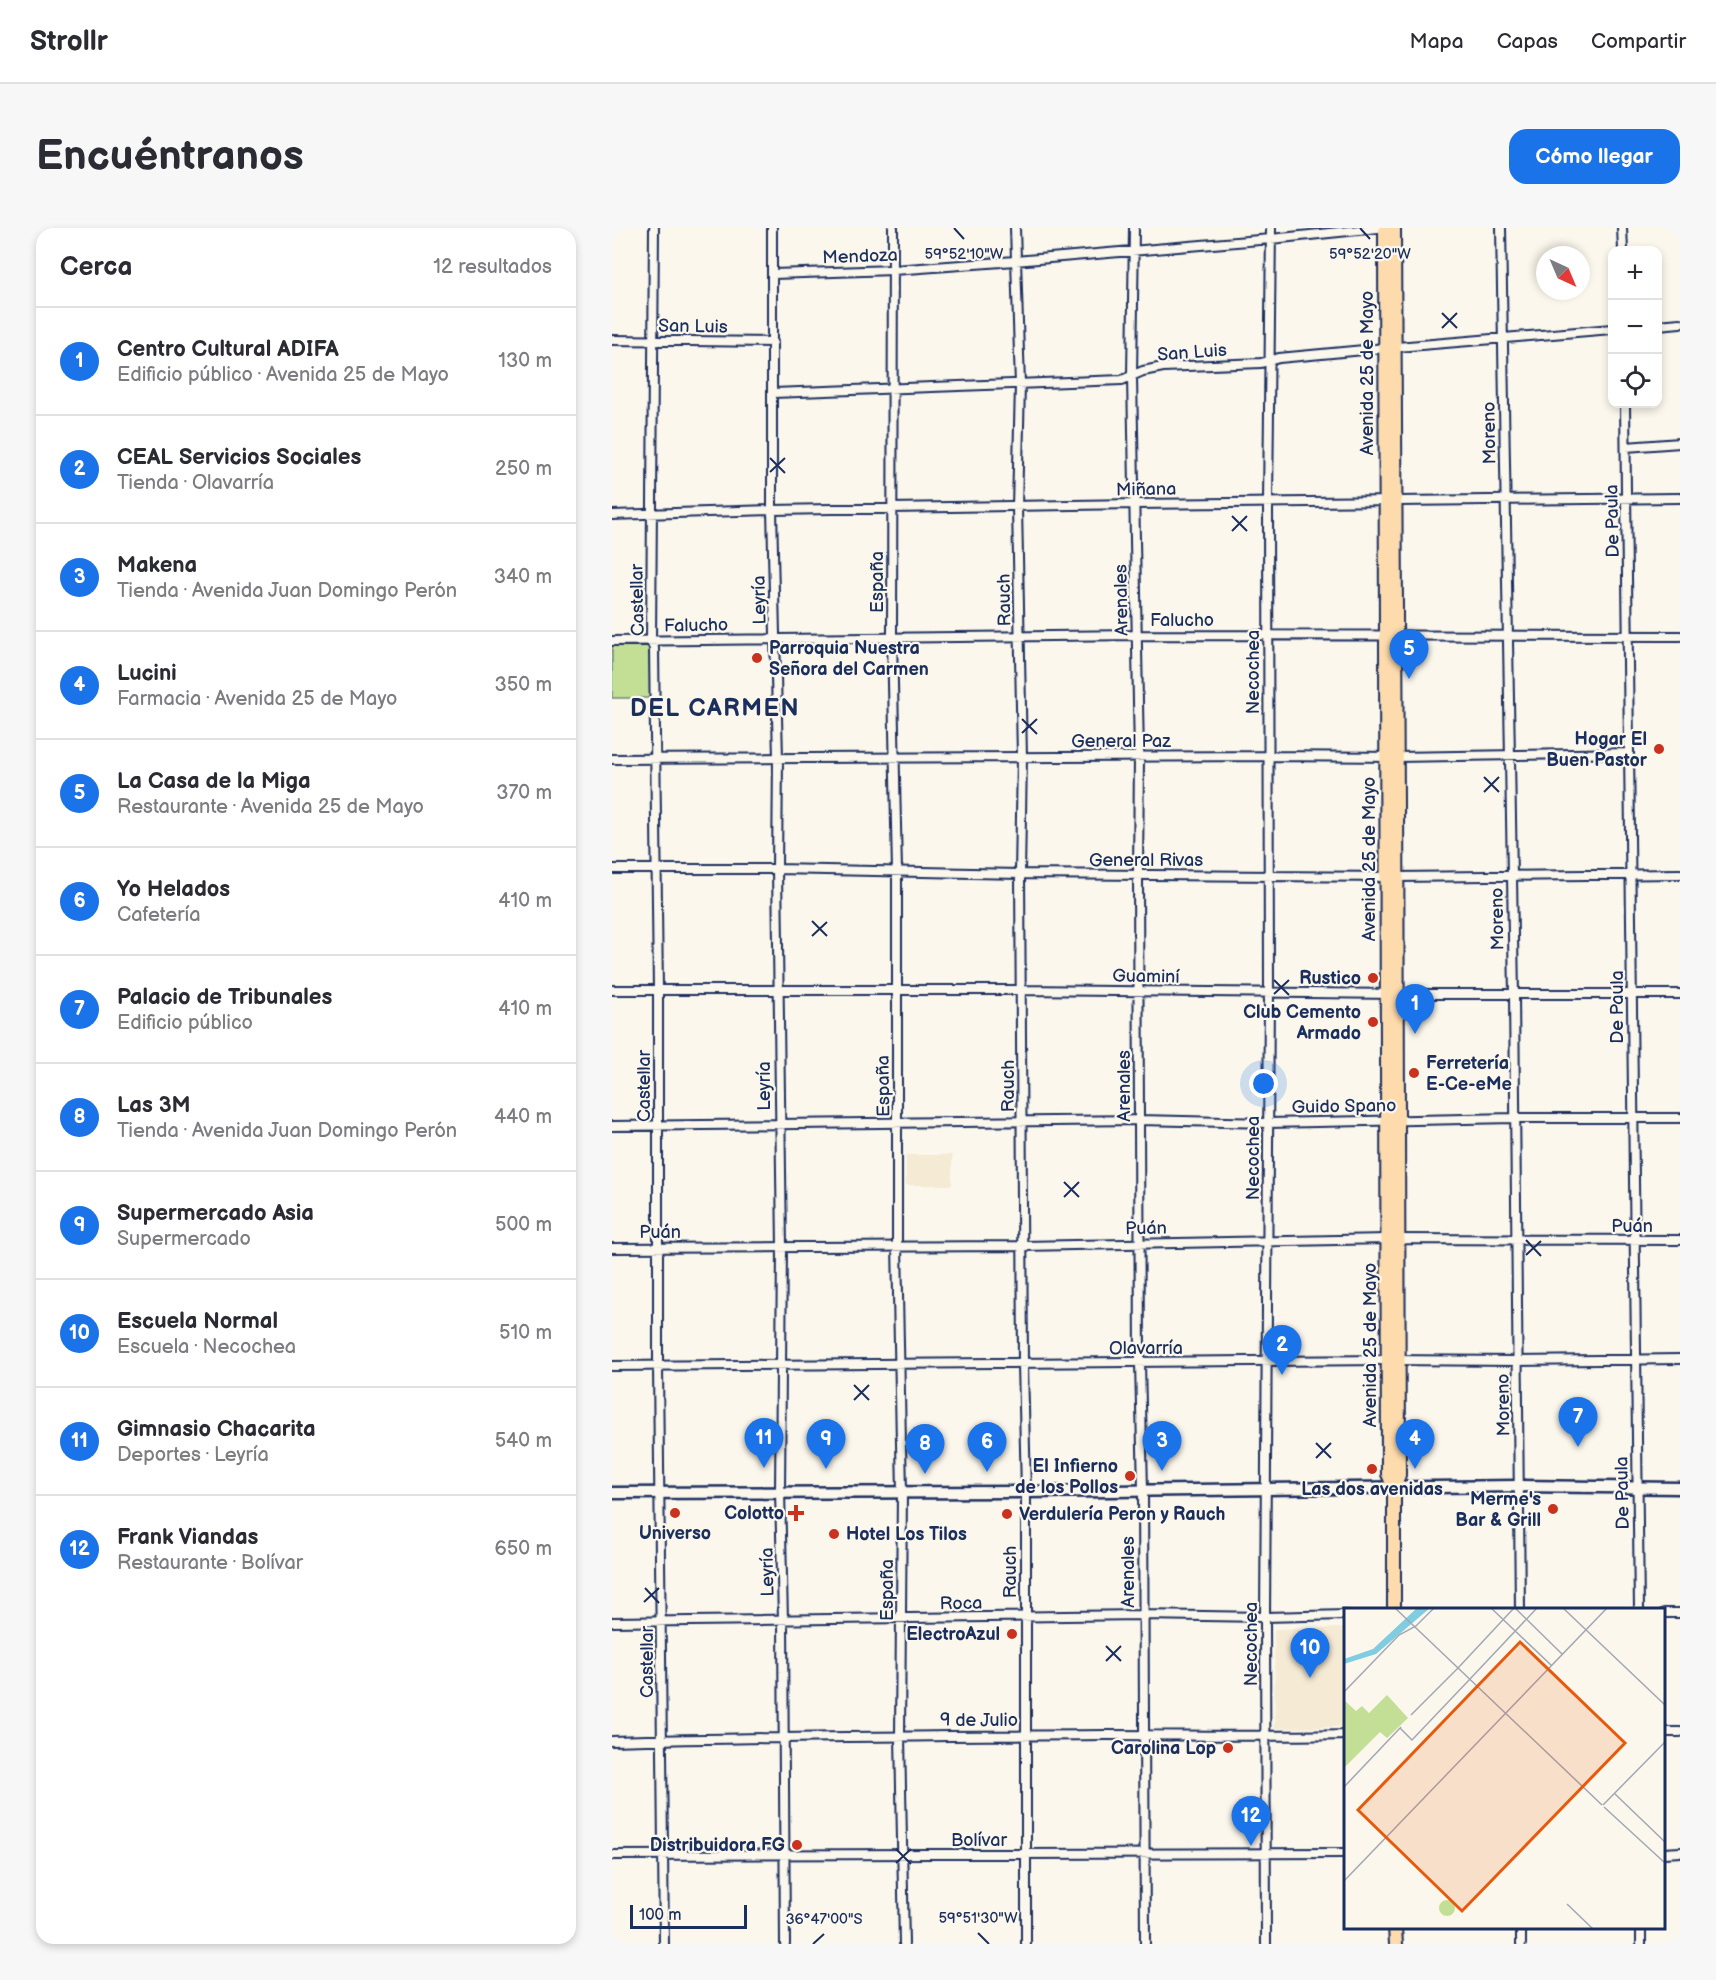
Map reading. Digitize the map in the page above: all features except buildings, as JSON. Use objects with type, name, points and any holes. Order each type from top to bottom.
[{"type":"main road","name":"Avenida 25 de Mayo","points":[[1385,228],[1390,347]]},
{"type":"main road","name":"Avenida 25 de Mayo","points":[[1394,228],[1390,347],[1392,1239],[1393,1360],[1399,1475],[1394,1488],[1394,1608]]},
{"type":"main road","points":[[612,1492],[1026,1492],[1518,1486],[1680,1488]]},
{"type":"main road","points":[[1395,1929],[1396,1944]]},
{"type":"street","name":"Castellar","points":[[654,228],[651,641],[654,648],[656,759],[658,1367],[664,1944]]},
{"type":"street","name":"Leyría","points":[[772,228],[772,510],[778,758],[779,1123],[782,1247],[780,1491],[785,1944]]},
{"type":"street","name":"España","points":[[893,228],[894,388],[891,508],[897,871],[897,1245],[902,1492],[900,1736],[904,1944]]},
{"type":"street","name":"Rauch","points":[[1015,228],[1020,385],[1017,507],[1022,757],[1020,874],[1026,1492],[1026,1944]]},
{"type":"street","name":"Arenales","points":[[1134,228],[1132,376],[1139,756],[1140,1363],[1143,1490],[1145,1944]]},
{"type":"street","name":"Necochea","points":[[1266,1944],[1268,502],[1271,228]]},
{"type":"street","name":"Mendoza","points":[[773,274],[894,270],[1015,261],[1378,228]]},
{"type":"street","name":"Moreno","points":[[1501,228],[1514,994],[1520,1608]]},
{"type":"street","points":[[1622,228],[1623,246]]},
{"type":"street","points":[[1662,325],[1680,323]]},
{"type":"street","name":"San Luis","points":[[773,393],[1122,380],[1143,370],[1163,367],[1261,363],[1270,360],[1390,347],[1608,329]]},
{"type":"street","name":"San Luis","points":[[612,340],[773,342]]},
{"type":"street","name":"De Paula","points":[[1625,408],[1639,1608]]},
{"type":"street","points":[[1626,447],[1680,443]]},
{"type":"street","name":"Miñana","points":[[612,515],[1135,504],[1680,498]]},
{"type":"street","name":"Falucho","points":[[612,641],[1137,635],[1680,636]]},
{"type":"street","name":"General Paz","points":[[612,759],[1392,757],[1629,753]]},
{"type":"street","name":"General Rivas","points":[[612,869],[1391,877],[1680,874]]},
{"type":"street","name":"Guaminí","points":[[612,990],[1680,994]]},
{"type":"street","name":"Guido Spano","points":[[612,1126],[1140,1120],[1268,1123],[1514,1118],[1680,1118]]},
{"type":"street","name":"Puán","points":[[612,1248],[1023,1246],[1392,1239],[1680,1240]]},
{"type":"street","name":"Olavarría","points":[[612,1366],[1680,1359]]},
{"type":"street","name":"Roca","points":[[612,1622],[1344,1615]]},
{"type":"street","name":"9 de Julio","points":[[612,1741],[900,1736],[1344,1735]]},
{"type":"street","points":[[1665,1853],[1680,1852]]},
{"type":"street","name":"Bolívar","points":[[612,1855],[1344,1853]]},
{"type":"shaded area","points":[[906,1155],[952,1155],[952,1185],[906,1185]]},
{"type":"shaded area","points":[[1344,1628],[1344,1727],[1275,1728],[1274,1629]]},
{"type":"green space","points":[[612,646],[651,646],[651,698],[612,698]]},
{"type":"place","name":"Parroquia Nuestra Señora del Carmen","points":[[757,658]]},
{"type":"place","name":"La Casa de la Miga","points":[[1409,679]]},
{"type":"place","name":"Hogar El Buen Pastor","points":[[1659,749]]},
{"type":"place","name":"Rustico","points":[[1373,978]]},
{"type":"place","name":"Club Cemento Armado","points":[[1373,1022]]},
{"type":"place","name":"Centro Cultural ADIFA","points":[[1415,1034]]},
{"type":"place","name":"Ferretería E-Ce-eMe","points":[[1414,1073]]},
{"type":"place","name":"CEAL Servicios Sociales","points":[[1282,1375]]},
{"type":"place","name":"Palacio de Tribunales","points":[[1578,1447]]},
{"type":"place","name":"Gimnasio Chacarita","points":[[764,1468]]},
{"type":"place","name":"Supermercado Asia","points":[[826,1469]]},
{"type":"place","name":"Las dos avenidas","points":[[1372,1469]]},
{"type":"place","name":"Lucini","points":[[1415,1469]]},
{"type":"place","name":"Makena","points":[[1162,1471]]},
{"type":"place","name":"Yo Helados","points":[[987,1472]]},
{"type":"place","name":"Las 3M","points":[[925,1474]]},
{"type":"place","name":"El Infierno de los Pollos","points":[[1130,1476]]},
{"type":"place","name":"Merme's Bar & Grill","points":[[1553,1509]]},
{"type":"place","name":"Universo","points":[[675,1513]]},
{"type":"place","name":"Colotto","points":[[796,1513]]},
{"type":"place","name":"Verdulería Peron y Rauch","points":[[1007,1514]]},
{"type":"place","name":"Hotel Los Tilos","points":[[834,1534]]},
{"type":"place","name":"ElectroAzul","points":[[1012,1634]]},
{"type":"place","name":"Escuela Normal","points":[[1310,1678]]},
{"type":"place","name":"Carolina Lop","points":[[1228,1748]]},
{"type":"place","name":"Distribuidora FG","points":[[797,1845]]},
{"type":"place","name":"Frank Viandas","points":[[1251,1846]]},
{"type":"district","name":"DEL CARMEN","points":[[715,708]]}]
